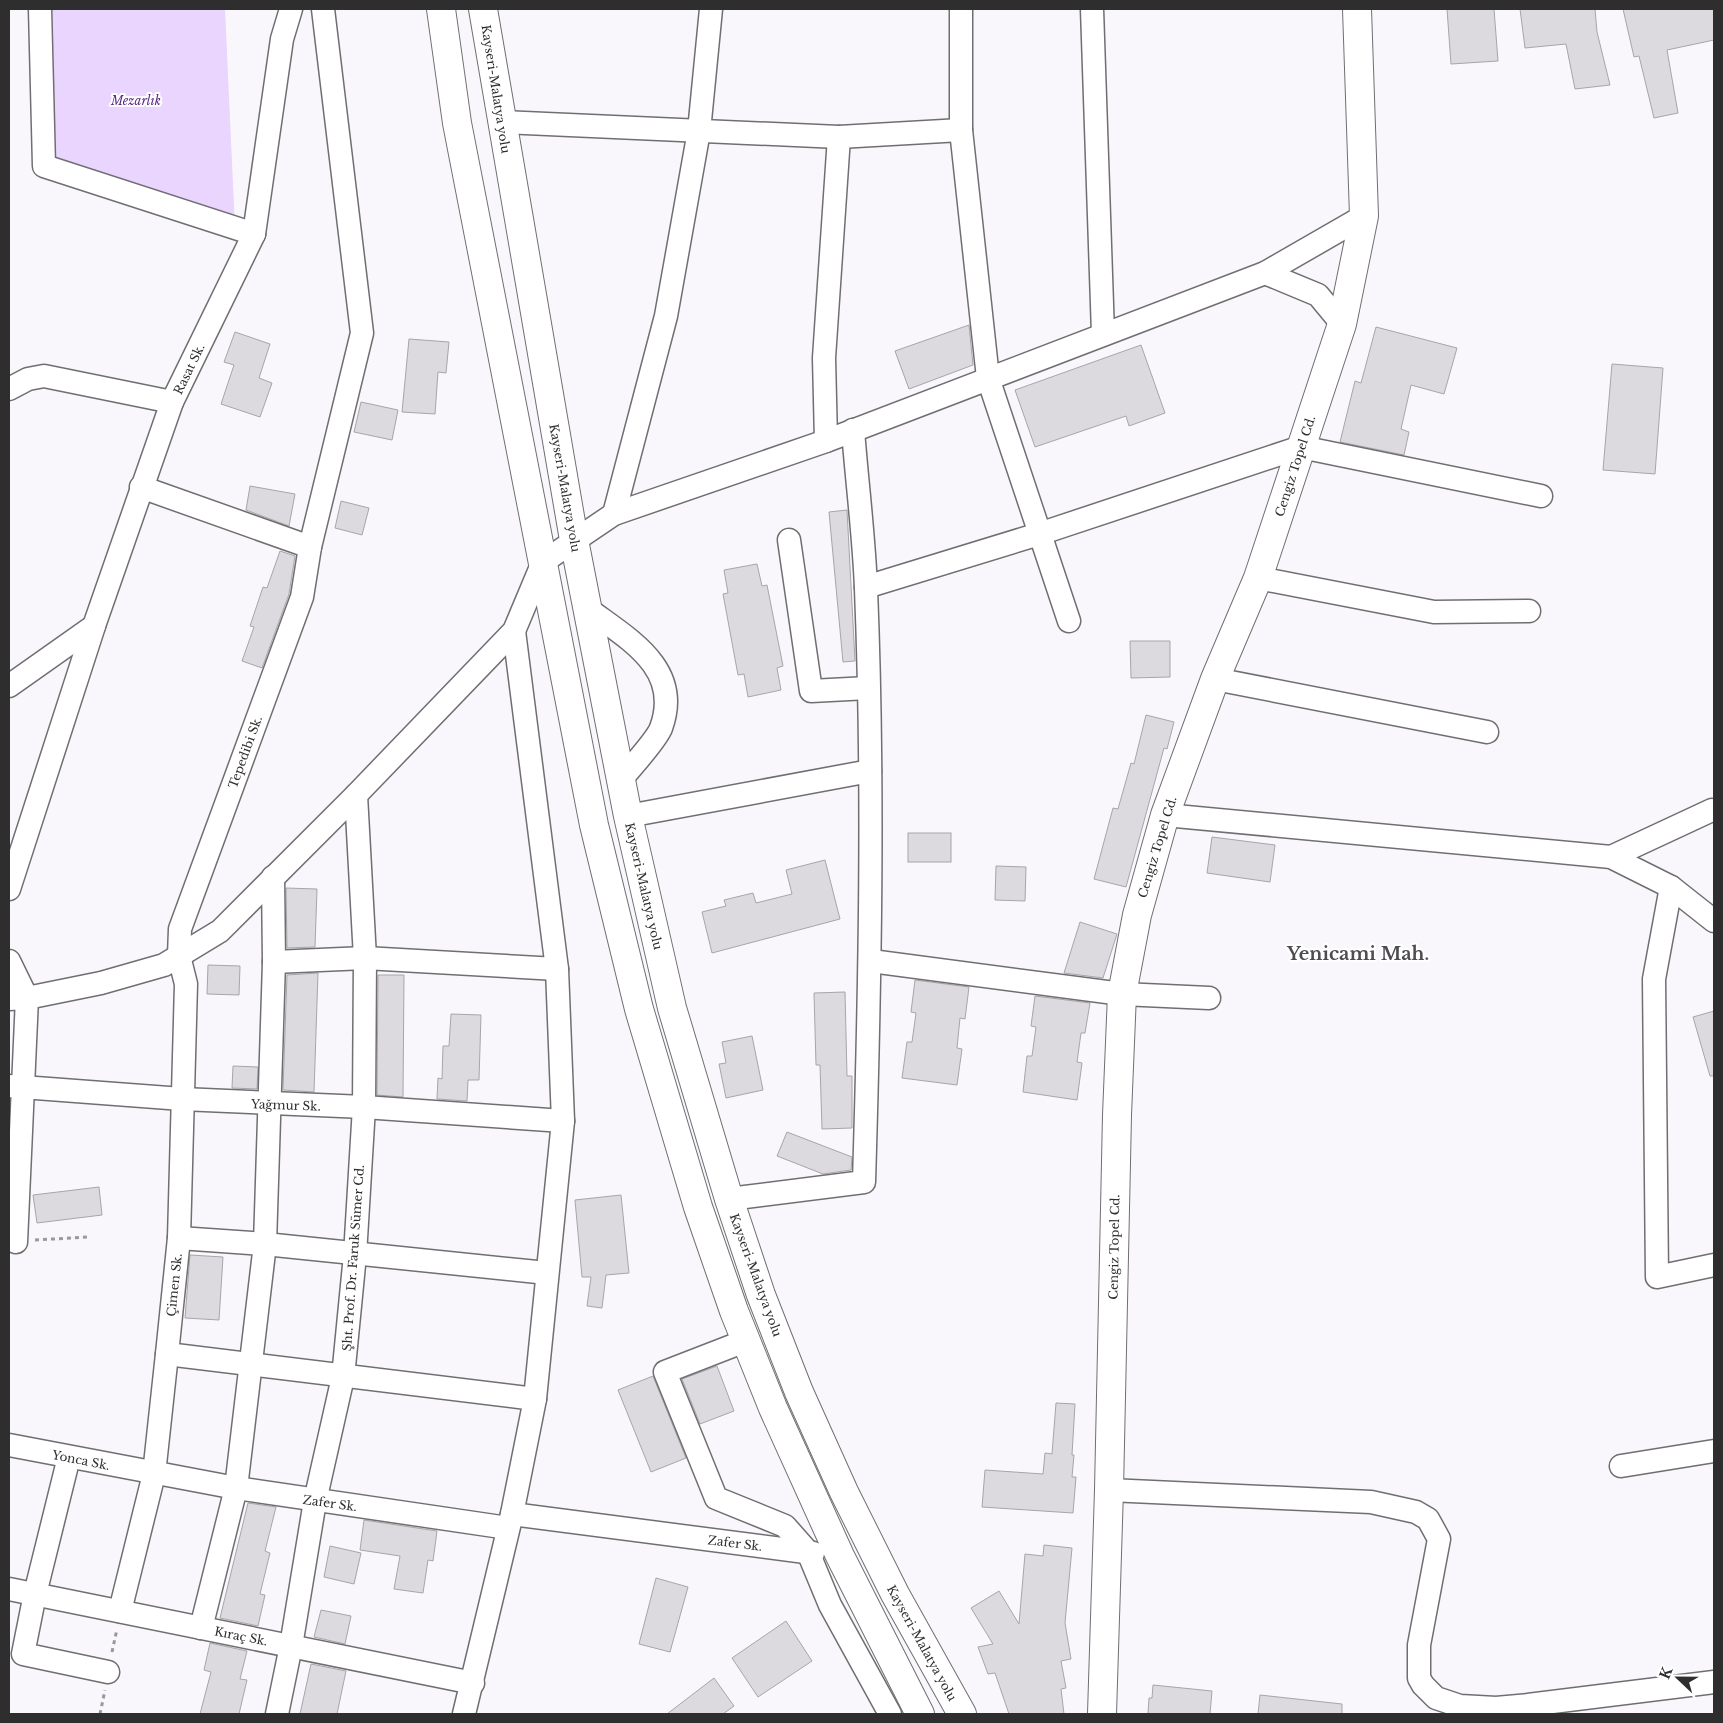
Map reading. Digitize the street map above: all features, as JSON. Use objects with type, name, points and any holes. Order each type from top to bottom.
[{"type":"main road","points":[[441,9],[457,124],[594,824],[639,1009],[698,1207],[746,1341],[773,1408],[840,1556],[920,1714]]},
{"type":"main road","name":"Kayseri-Malatya yolu","points":[[483,9],[574,540],[628,816],[672,1008],[729,1199],[761,1295],[796,1383],[840,1483],[895,1594],[962,1714]]},
{"type":"main road","name":"Cengiz Topel Cd.","points":[[1102,1714],[1110,1490],[1117,1115],[1122,994],[1137,915],[1165,815],[1215,680],[1258,578],[1342,324],[1364,216],[1357,9]]},
{"type":"street","points":[[40,9],[44,166],[254,234]]},
{"type":"street","name":"Rasat Sk.","points":[[9,889],[94,626],[172,402],[254,234],[282,39],[291,9]]},
{"type":"street","name":"Tepedibi Sk.","points":[[179,956],[180,929],[302,597],[310,547],[362,333],[323,9]]},
{"type":"street","points":[[614,514],[666,316],[699,130],[711,9]]},
{"type":"street","points":[[961,9],[961,130],[988,378],[1039,534],[1070,621]]},
{"type":"street","points":[[1092,9],[1103,334]]},
{"type":"street","points":[[501,122],[839,137],[961,130]]},
{"type":"street","points":[[826,441],[824,358],[839,137]]},
{"type":"street","points":[[18,998],[101,983],[164,965],[220,931],[356,796],[514,631],[543,562],[614,514],[826,441],[1265,273],[1364,216]]},
{"type":"street","points":[[1265,273],[1318,295],[1342,324]]},
{"type":"street","points":[[9,389],[28,379],[44,376],[172,402]]},
{"type":"street","points":[[729,1199],[864,1182],[871,961],[870,771],[866,587],[853,430]]},
{"type":"street","points":[[866,587],[1039,534],[1301,447],[1541,496]]},
{"type":"street","points":[[141,487],[310,547]]},
{"type":"street","points":[[789,540],[811,691],[868,688]]},
{"type":"street","points":[[1258,578],[1434,612],[1529,610]]},
{"type":"street","points":[[588,609],[644,650],[662,676],[666,705],[660,730],[621,780]]},
{"type":"street","points":[[9,686],[94,626]]},
{"type":"street","points":[[464,1714],[473,1683],[510,1521],[534,1399],[563,1121],[557,969],[514,631]]},
{"type":"street","points":[[1215,680],[1487,732]]},
{"type":"street","points":[[628,816],[870,771]]},
{"type":"street","name":"Şht. Prof. Dr. Faruk Sümer Cd.","points":[[277,1714],[291,1646],[315,1501],[343,1377],[355,1254],[364,1107],[365,958],[356,796]]},
{"type":"street","points":[[1611,857],[1713,813]]},
{"type":"street","points":[[1165,815],[1611,857],[1671,887],[1714,921]]},
{"type":"street","points":[[201,1628],[236,1488],[265,1244],[274,962],[273,877]]},
{"type":"street","points":[[1671,887],[1654,979],[1657,1276],[1714,1265]]},
{"type":"street","name":"Çimen Sk.","points":[[120,1611],[154,1474],[179,1238],[186,984],[179,956]]},
{"type":"street","points":[[274,962],[365,958],[557,969]]},
{"type":"street","points":[[9,961],[18,998],[16,1242]]},
{"type":"street","points":[[871,961],[1122,994],[1209,998]]},
{"type":"street","name":"Yağmur Sk.","points":[[16,1086],[182,1099],[364,1107],[563,1121]]},
{"type":"street","points":[[179,1238],[265,1244],[547,1273]]},
{"type":"street","points":[[746,1341],[665,1372],[716,1498],[785,1526],[808,1552],[830,1605],[890,1714]]},
{"type":"street","points":[[167,1354],[534,1399]]},
{"type":"street","name":"Yonca Sk.","points":[[9,1445],[154,1474]]},
{"type":"street","points":[[1621,1466],[1714,1451]]},
{"type":"street","points":[[69,1457],[35,1594],[23,1654],[108,1672]]},
{"type":"street","name":"Zafer Sk.","points":[[154,1474],[315,1501],[840,1556]]},
{"type":"street","points":[[1110,1490],[1371,1502],[1397,1507],[1428,1519],[1439,1539],[1437,1559],[1423,1618],[1418,1666],[1423,1685],[1435,1706],[1496,1708],[1714,1682]]},
{"type":"street","name":"Kıraç Sk.","points":[[9,1589],[473,1683]]},
{"type":"path","points":[[16,1242],[89,1237]]},
{"type":"green space","name":"Mezarlık","points":[[40,9],[225,9],[235,229],[44,166]]},
{"type":"building","points":[[1447,9],[1494,9],[1498,61],[1451,64]]},
{"type":"building","points":[[1520,9],[1595,9],[1597,32],[1610,85],[1575,89],[1566,44],[1525,48]]},
{"type":"building","points":[[1623,9],[1714,9],[1714,40],[1667,50],[1678,113],[1654,118],[1639,56],[1634,57]]},
{"type":"building","points":[[969,325],[973,365],[909,389],[895,351]]},
{"type":"building","points":[[1376,327],[1457,348],[1444,394],[1411,385],[1401,429],[1409,432],[1404,455],[1340,442],[1355,381],[1361,383]]},
{"type":"building","points":[[235,332],[270,344],[259,378],[272,383],[260,417],[221,404],[234,365],[224,362]]},
{"type":"building","points":[[409,339],[449,342],[446,373],[438,372],[435,414],[402,412]]},
{"type":"building","points":[[1141,345],[1165,413],[1129,426],[1126,416],[1035,447],[1015,390]]},
{"type":"building","points":[[1612,364],[1663,368],[1655,474],[1603,470]]},
{"type":"building","points":[[361,402],[398,410],[392,440],[354,432]]},
{"type":"building","points":[[250,486],[295,494],[289,526],[246,510]]},
{"type":"building","points":[[341,501],[369,508],[362,535],[335,528]]},
{"type":"building","points":[[847,510],[855,661],[843,662],[829,512]]},
{"type":"building","points":[[280,551],[295,556],[289,594],[262,668],[242,661],[254,627],[250,626],[263,587],[267,588]]},
{"type":"building","points":[[757,564],[762,586],[767,585],[783,666],[777,668],[781,690],[748,697],[744,674],[738,675],[723,594],[728,593],[724,570]]},
{"type":"building","points":[[1130,641],[1170,641],[1170,677],[1131,678]]},
{"type":"building","points":[[1146,715],[1174,722],[1167,749],[1164,748],[1126,887],[1094,879],[1113,808],[1118,809],[1131,763],[1134,764]]},
{"type":"building","points":[[908,833],[951,833],[951,862],[908,862]]},
{"type":"building","points":[[1212,837],[1275,845],[1270,882],[1207,873]]},
{"type":"building","points":[[825,860],[840,919],[712,953],[702,912],[726,906],[724,900],[753,893],[756,903],[792,894],[786,870]]},
{"type":"building","points":[[996,866],[1026,867],[1025,901],[995,900]]},
{"type":"building","points":[[286,888],[317,889],[315,947],[287,948]]},
{"type":"building","points":[[1080,922],[1117,934],[1103,978],[1064,973]]},
{"type":"building","points":[[208,965],[240,966],[239,995],[207,994]]},
{"type":"building","points":[[318,973],[314,1092],[283,1090],[287,975]]},
{"type":"building","points":[[378,975],[404,975],[403,1097],[377,1095]]},
{"type":"building","points":[[915,980],[969,987],[965,1019],[960,1018],[957,1048],[962,1049],[957,1085],[902,1078],[907,1042],[912,1042],[916,1013],[911,1012]]},
{"type":"building","points":[[845,992],[847,1076],[852,1076],[852,1128],[822,1129],[820,1065],[816,1065],[814,993]]},
{"type":"building","points":[[1035,996],[1090,1003],[1085,1033],[1081,1033],[1077,1062],[1082,1063],[1077,1100],[1023,1092],[1027,1056],[1032,1056],[1036,1027],[1031,1026]]},
{"type":"building","points":[[1714,1011],[1714,1076],[1710,1076],[1693,1017]]},
{"type":"building","points":[[451,1014],[481,1015],[479,1080],[468,1080],[467,1101],[437,1099],[438,1078],[442,1079],[443,1046],[449,1046]]},
{"type":"building","points":[[752,1036],[763,1090],[726,1098],[719,1064],[726,1063],[722,1042]]},
{"type":"building","points":[[233,1066],[258,1067],[257,1089],[232,1088]]},
{"type":"building","points":[[787,1132],[852,1157],[851,1170],[823,1174],[777,1156]]},
{"type":"building","points":[[99,1187],[102,1215],[37,1223],[33,1195]]},
{"type":"building","points":[[621,1195],[629,1273],[606,1275],[602,1308],[587,1306],[591,1277],[582,1277],[575,1200]]},
{"type":"building","points":[[190,1255],[223,1257],[219,1320],[185,1318]]},
{"type":"building","points":[[717,1366],[734,1411],[700,1424],[682,1379]]},
{"type":"building","points":[[653,1376],[686,1458],[651,1472],[618,1390]]},
{"type":"building","points":[[1056,1403],[1075,1404],[1072,1477],[1076,1477],[1073,1513],[982,1507],[985,1470],[1043,1474],[1045,1453],[1052,1454]]},
{"type":"building","points":[[248,1503],[276,1507],[265,1551],[270,1553],[260,1594],[265,1595],[258,1626],[220,1618]]},
{"type":"building","points":[[364,1520],[437,1531],[433,1561],[428,1560],[423,1593],[394,1589],[400,1556],[360,1550]]},
{"type":"building","points":[[1044,1545],[1072,1548],[1065,1623],[1071,1659],[1061,1661],[1066,1688],[1061,1689],[1064,1714],[1009,1714],[995,1673],[988,1674],[978,1647],[993,1644],[971,1608],[999,1591],[1019,1624],[1025,1554],[1043,1556]]},
{"type":"building","points":[[330,1546],[361,1553],[354,1584],[324,1577]]},
{"type":"building","points":[[656,1578],[688,1587],[670,1652],[639,1644]]},
{"type":"building","points":[[321,1610],[351,1616],[345,1644],[314,1637]]},
{"type":"building","points":[[786,1621],[812,1661],[758,1697],[732,1658]]},
{"type":"building","points":[[210,1643],[247,1651],[240,1679],[247,1680],[239,1714],[200,1714],[211,1672],[204,1670]]},
{"type":"building","points":[[311,1664],[346,1671],[337,1714],[300,1714]]},
{"type":"building","points":[[714,1678],[734,1706],[723,1714],[667,1714]]},
{"type":"building","points":[[1153,1685],[1212,1691],[1210,1714],[1148,1713],[1149,1698],[1152,1698]]},
{"type":"building","points":[[1260,1695],[1342,1704],[1342,1714],[1258,1714]]},
{"type":"district","name":"Yenicami Mah.","points":[[1358,954]]}]
